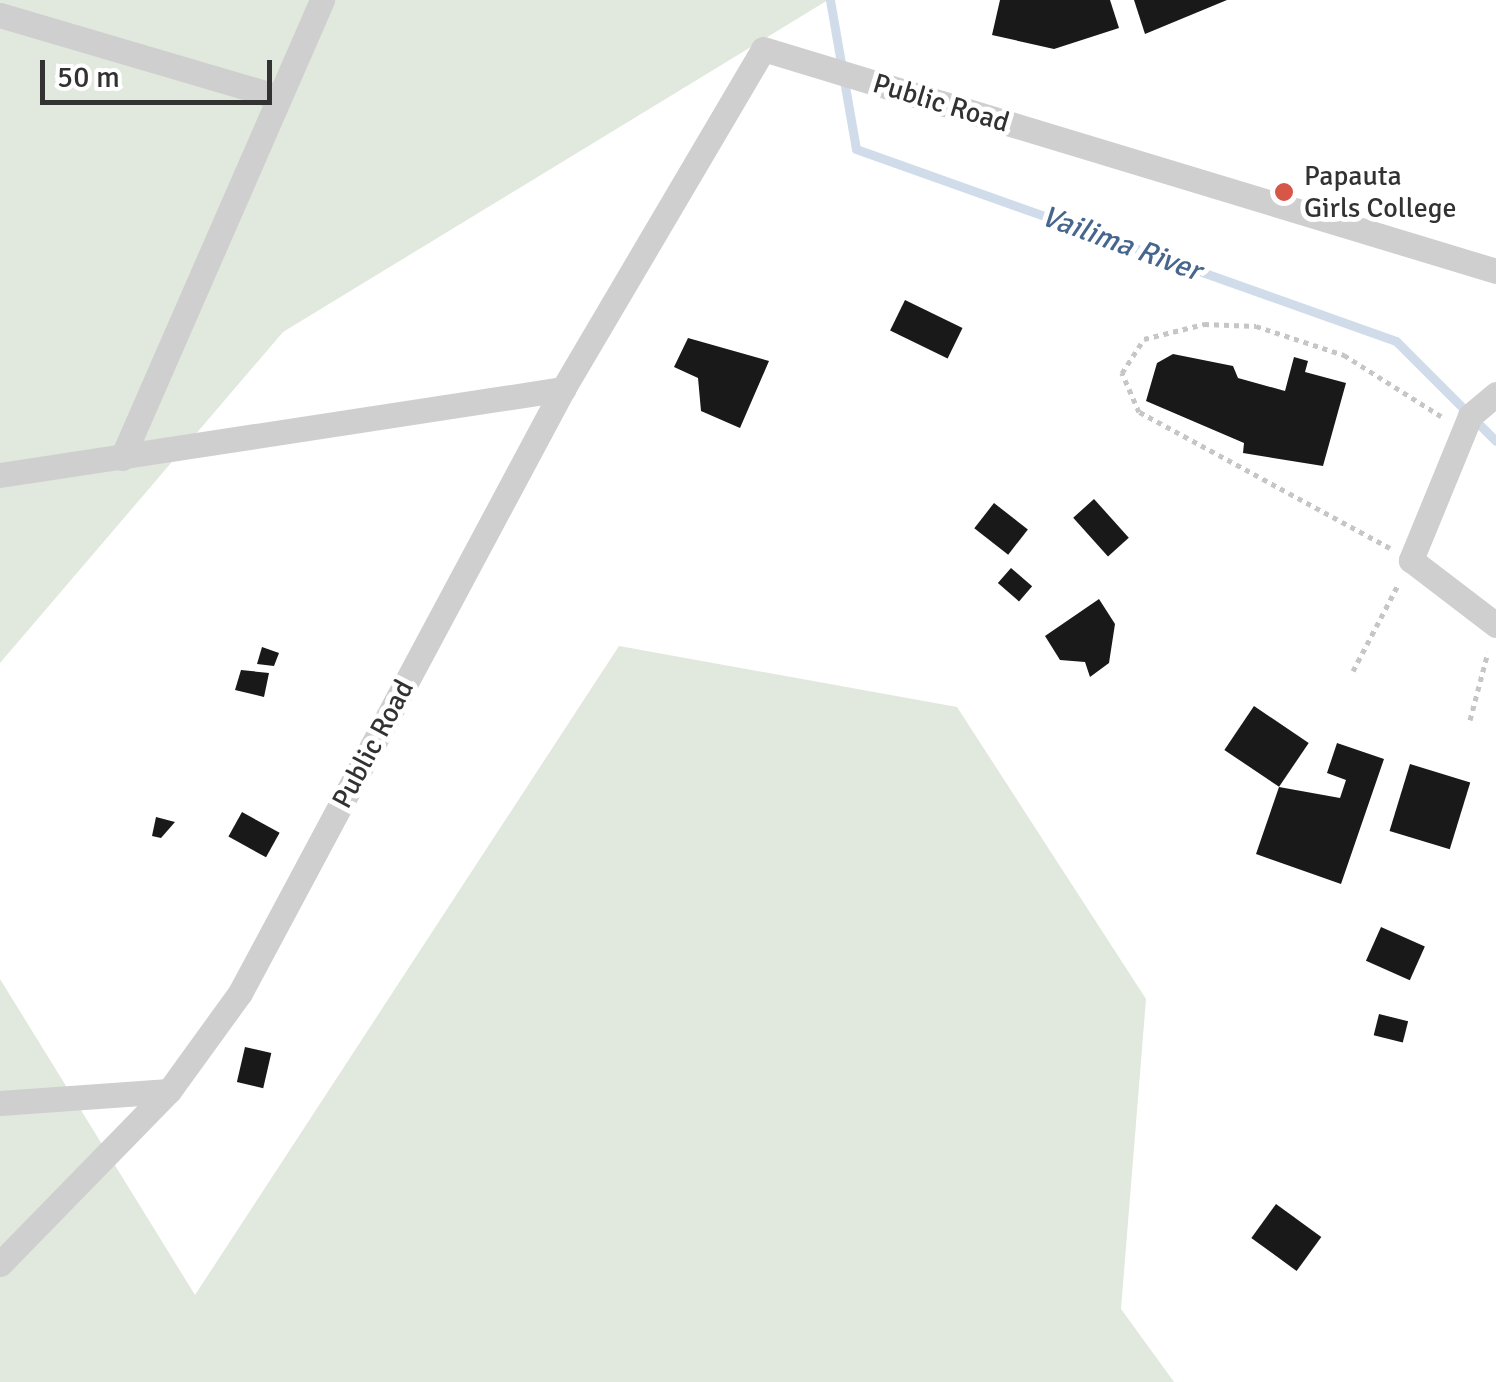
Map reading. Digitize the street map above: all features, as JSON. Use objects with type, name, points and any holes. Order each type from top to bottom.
[{"type":"street","points":[[122,458],[322,0]]},
{"type":"street","points":[[0,15],[279,97]]},
{"type":"street","name":"Public Road","points":[[0,1264],[170,1091],[240,994],[563,388],[763,49],[1496,272]]},
{"type":"street","points":[[0,475],[563,388]]},
{"type":"street","points":[[1496,394],[1465,431],[1411,560],[1496,625]]},
{"type":"street","points":[[0,1104],[170,1091]]},
{"type":"path","points":[[1353,671],[1411,560],[1138,412],[1122,373],[1144,339],[1204,324],[1256,326],[1344,355],[1465,431]]},
{"type":"path","points":[[1470,720],[1496,625]]},
{"type":"shaded area","points":[[0,0],[828,0],[283,332],[0,663]]},
{"type":"shaded area","points":[[619,646],[957,707],[1146,999],[1121,1309],[1174,1382],[0,1382],[0,979],[195,1295]]},
{"type":"building","points":[[1000,0],[1110,0],[1119,28],[1054,49],[992,35]]},
{"type":"building","points":[[1134,0],[1227,0],[1145,34]]},
{"type":"building","points":[[905,300],[963,328],[948,359],[890,331]]},
{"type":"building","points":[[688,338],[769,361],[740,428],[701,411],[698,378],[674,367]]},
{"type":"building","points":[[1173,354],[1233,366],[1238,378],[1285,391],[1294,357],[1308,361],[1305,372],[1346,383],[1323,466],[1243,453],[1244,443],[1146,401],[1157,363]]},
{"type":"building","points":[[1094,499],[1129,538],[1108,556],[1073,518]]},
{"type":"building","points":[[994,503],[1028,529],[1008,555],[974,528]]},
{"type":"building","points":[[1011,568],[1032,586],[1019,601],[998,583]]},
{"type":"building","points":[[1099,599],[1115,624],[1109,663],[1090,677],[1085,662],[1060,660],[1045,636]]},
{"type":"building","points":[[262,647],[279,653],[274,666],[257,664]]},
{"type":"building","points":[[241,670],[269,673],[264,697],[235,690]]},
{"type":"building","points":[[1254,706],[1309,743],[1279,787],[1224,750]]},
{"type":"building","points":[[1337,743],[1384,759],[1341,884],[1256,854],[1279,787],[1340,798],[1346,780],[1327,773]]},
{"type":"building","points":[[1410,764],[1470,782],[1450,849],[1390,831]]},
{"type":"building","points":[[242,812],[280,833],[266,857],[228,836]]},
{"type":"building","points":[[156,817],[175,822],[161,838],[152,836]]},
{"type":"building","points":[[1381,927],[1425,947],[1410,980],[1366,961]]},
{"type":"building","points":[[1379,1014],[1408,1021],[1403,1043],[1374,1035]]},
{"type":"building","points":[[245,1047],[271,1053],[263,1088],[237,1082]]},
{"type":"building","points":[[1276,1204],[1321,1237],[1297,1271],[1251,1238]]},
{"type":"waterway","name":"Vailima River","points":[[830,0],[856,149],[1396,341],[1496,441]]},
{"type":"place","name":"Papauta Girls College","points":[[1284,192]]}]
